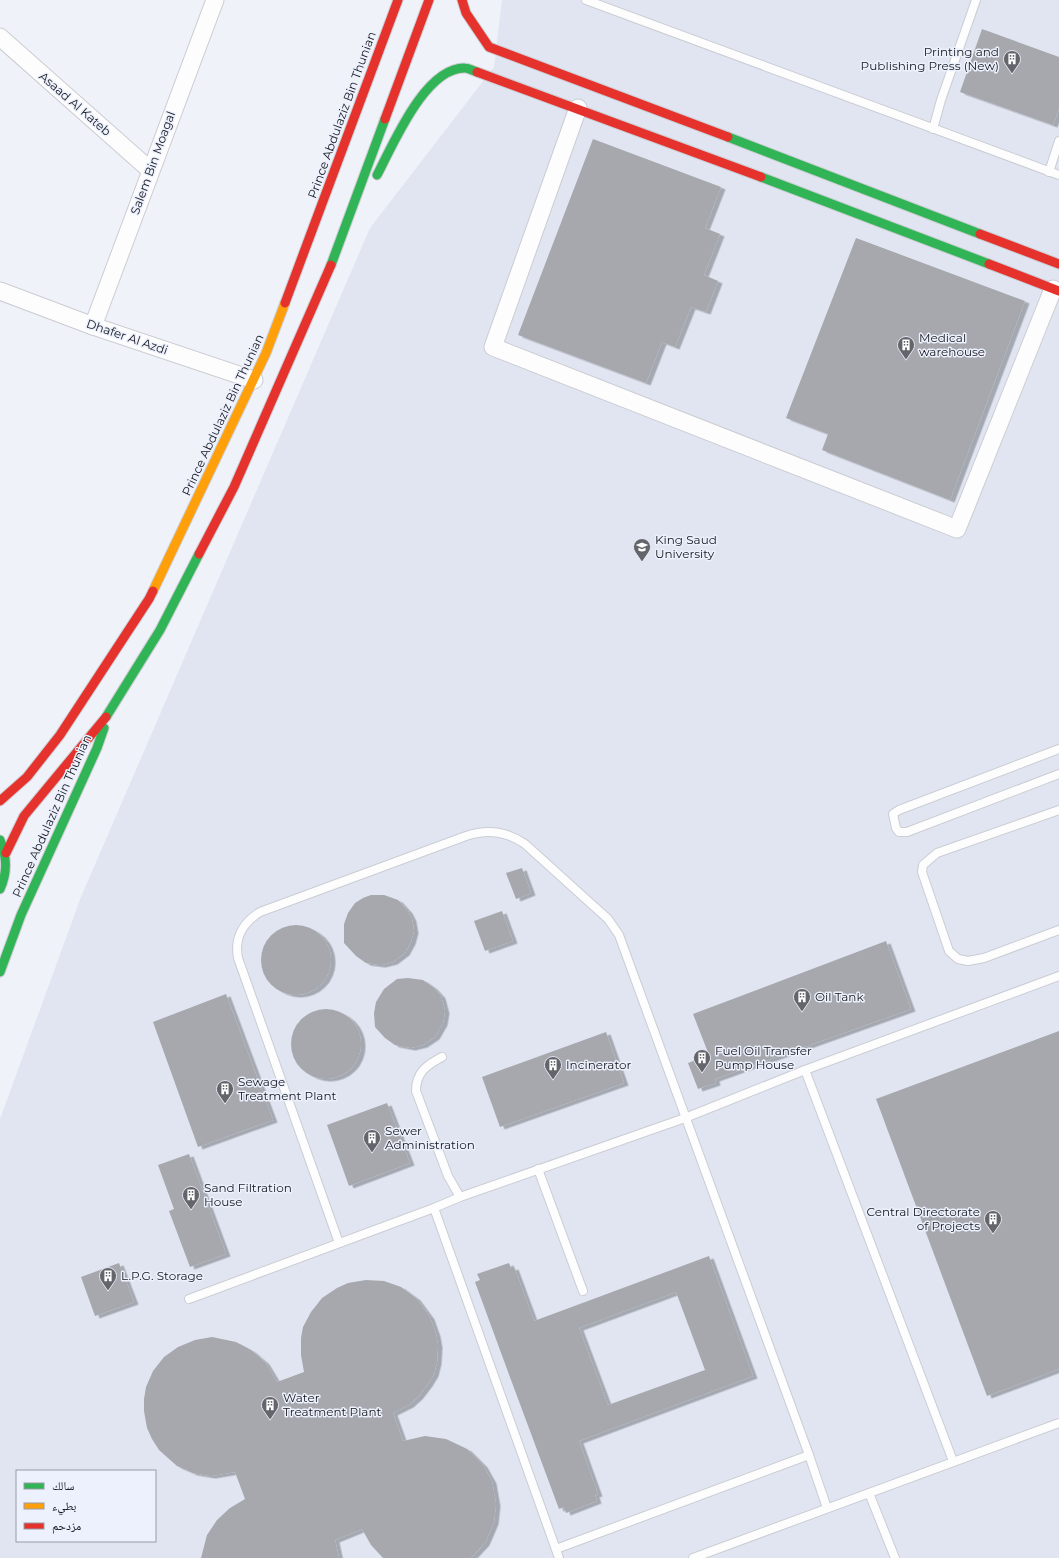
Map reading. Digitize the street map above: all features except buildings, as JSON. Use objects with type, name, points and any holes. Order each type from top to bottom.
[{"type":"street","name":"Salem Bin Moagal","points":[[93,326],[214,0]]},
{"type":"street","name":"Prince Abdulaziz Bin Thunian","points":[[0,802],[27,777],[60,735],[149,599],[266,353],[398,0]]},
{"type":"street","name":"Prince Abdulaziz Bin Thunian","points":[[6,853],[24,816],[108,715],[160,630],[234,487],[338,249],[429,0]]},
{"type":"street","points":[[462,0],[466,13],[488,47],[515,60],[795,162],[1059,264]]},
{"type":"street","name":"Asaad Al Kateb","points":[[0,38],[150,170]]},
{"type":"street","points":[[338,249],[413,108],[433,82],[448,72],[466,68],[509,79],[578,108],[1056,290],[957,529],[493,348],[578,108]]},
{"type":"street","points":[[786,186],[795,162]]},
{"type":"street","name":"Dhafer Al Azdi","points":[[0,291],[93,326],[254,380]]},
{"type":"street","name":"Prince Abdulaziz Bin Thunian","points":[[0,972],[21,915],[97,748],[108,715]]},
{"type":"street","points":[[0,787],[27,777]]},
{"type":"street","points":[[0,840],[6,853],[6,876],[0,889]]},
{"type":"lane","points":[[586,0],[609,4],[933,129],[1059,175]]},
{"type":"lane","points":[[933,129],[941,100],[976,0]]},
{"type":"lane","points":[[1049,172],[1059,141]]},
{"type":"lane","points":[[1059,749],[899,810],[893,814],[894,824],[899,832],[907,832],[1059,774]]},
{"type":"lane","points":[[1059,810],[937,853],[923,865],[922,872],[949,951],[958,959],[968,961],[984,958],[1059,930]]},
{"type":"lane","points":[[339,1243],[238,958],[236,944],[238,938],[243,926],[260,912],[466,836],[484,832],[503,833],[518,840],[612,924],[619,935],[827,1508]]},
{"type":"lane","points":[[189,1299],[460,1197],[685,1118],[805,1070],[1059,976]]},
{"type":"lane","points":[[442,1057],[422,1070],[416,1083],[416,1091],[448,1176],[460,1197]]},
{"type":"lane","points":[[805,1070],[953,1461]]},
{"type":"lane","points":[[538,1169],[582,1291]]},
{"type":"lane","points":[[434,1208],[559,1558]]},
{"type":"lane","points":[[693,1558],[1059,1423]]},
{"type":"lane","points":[[556,1549],[809,1455]]},
{"type":"lane","points":[[869,1493],[895,1558]]},
{"type":"shaded area","name":"King Saud University","points":[[502,0],[1059,0],[1059,1558],[0,1558],[0,1119],[81,897],[370,228],[494,67]]},
{"type":"traffic: fast","points":[[377,175],[412,110],[437,80],[450,71],[468,68],[477,72]]},
{"type":"traffic: fast","points":[[331,265],[385,119]]},
{"type":"traffic: fast","points":[[728,137],[980,234]]},
{"type":"traffic: fast","points":[[761,177],[989,264]]},
{"type":"traffic: fast","points":[[106,717],[160,630],[199,554]]},
{"type":"traffic: fast","points":[[0,972],[21,915],[97,748],[104,728]]},
{"type":"traffic: fast","points":[[0,840],[6,864],[3,883],[0,889]]},
{"type":"traffic: slow","points":[[153,591],[266,353],[285,303]]},
{"type":"traffic: jam","points":[[285,303],[398,0]]},
{"type":"traffic: jam","points":[[385,119],[429,0]]},
{"type":"traffic: jam","points":[[462,0],[466,13],[489,47],[728,137]]},
{"type":"traffic: jam","points":[[477,72],[761,177]]},
{"type":"traffic: jam","points":[[980,234],[1059,264]]},
{"type":"traffic: jam","points":[[989,264],[1059,291]]},
{"type":"traffic: jam","points":[[199,554],[234,487],[331,265]]},
{"type":"traffic: jam","points":[[0,801],[27,777],[60,735],[153,591]]},
{"type":"traffic: jam","points":[[6,853],[24,816],[106,717]]},
{"type":"place","name":"Printing and Publishing Press (New)","points":[[1012,74]]},
{"type":"place","name":"Medical warehouse","points":[[906,360]]},
{"type":"place","name":"King Saud University","points":[[642,562]]},
{"type":"place","name":"Oil Tank","points":[[802,1012]]},
{"type":"place","name":"Fuel Oil Transfer Pump House","points":[[702,1073]]},
{"type":"place","name":"Incinerator","points":[[553,1080]]},
{"type":"place","name":"Sewage Treatment Plant","points":[[225,1104]]},
{"type":"place","name":"Sewer Administration","points":[[372,1153]]},
{"type":"place","name":"Sand Filtration House","points":[[191,1210]]},
{"type":"place","name":"Central Directorate of Projects","points":[[993,1234]]},
{"type":"place","name":"L.P.G. Storage","points":[[108,1291]]},
{"type":"place","name":"Water Treatment Plant","points":[[270,1420]]}]
